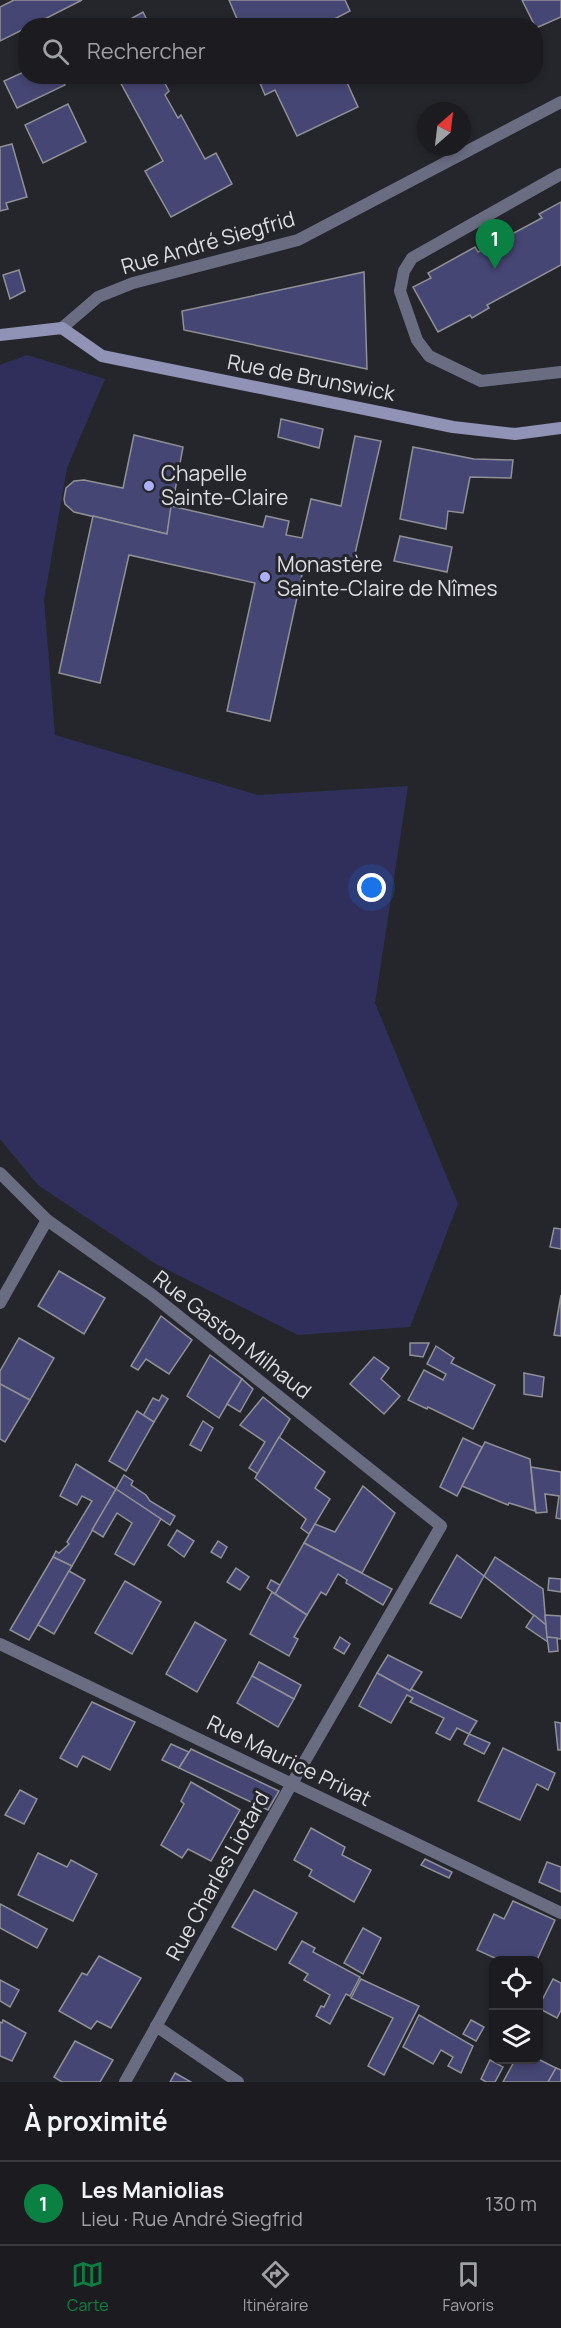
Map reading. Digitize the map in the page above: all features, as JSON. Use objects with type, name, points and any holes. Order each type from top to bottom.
[{"type":"street","name":"Rue André Siegfrid","points":[[62,328],[98,297],[133,283],[298,240],[561,102]]},
{"type":"street","points":[[561,174],[412,258],[404,271],[400,291],[417,340],[429,356],[481,381],[561,372]]},
{"type":"street","points":[[0,335],[62,328]]},
{"type":"street","name":"Rue de Brunswick","points":[[62,328],[102,356],[453,427],[515,434],[561,428]]},
{"type":"street","name":"Rue Gaston Milhaud","points":[[0,1173],[47,1220],[151,1294],[441,1526]]},
{"type":"street","points":[[0,1303],[47,1220]]},
{"type":"street","name":"Rue Charles Liotard","points":[[125,2082],[291,1785],[441,1526]]},
{"type":"street","name":"Rue Maurice Privat","points":[[0,1644],[561,1913]]},
{"type":"street","points":[[156,2026],[238,2082]]},
{"type":"shaded area","points":[[27,355],[105,379],[67,468],[44,600],[55,735],[258,795],[408,786],[375,1003],[458,1204],[410,1327],[298,1335],[156,1264],[38,1185],[0,1139],[0,365]]},
{"type":"building","points":[[14,0],[82,0],[47,18],[18,18],[18,32],[0,41],[0,7]]},
{"type":"building","points":[[229,0],[345,0],[350,11],[336,18],[237,18]]},
{"type":"building","points":[[522,0],[561,0],[561,17],[543,25],[543,18],[531,18]]},
{"type":"building","points":[[143,12],[146,18],[132,18]]},
{"type":"building","points":[[18,75],[18,84],[65,85],[17,108],[4,81]]},
{"type":"building","points":[[121,84],[165,84],[169,91],[165,95],[178,118],[181,115],[205,159],[216,153],[232,184],[171,217],[145,171],[163,161]]},
{"type":"building","points":[[260,84],[348,84],[358,107],[297,136],[275,90],[265,95]]},
{"type":"building","points":[[68,104],[86,142],[43,163],[25,125]]},
{"type":"building","points":[[12,144],[27,197],[6,203],[8,209],[0,211],[0,147]]},
{"type":"building","points":[[561,202],[561,265],[487,305],[489,308],[472,318],[470,315],[438,332],[413,287],[431,278],[428,273],[475,247],[478,252],[542,218],[539,214]]},
{"type":"building","points":[[19,270],[25,291],[10,299],[3,275]]},
{"type":"building","points":[[364,272],[367,369],[184,330],[182,311]]},
{"type":"building","points":[[281,419],[323,429],[319,448],[278,437]]},
{"type":"building","name":"Chapelle Sainte-Claire","points":[[134,435],[183,447],[167,534],[74,512],[65,504],[66,488],[74,481],[84,480],[123,488]]},
{"type":"building","name":"Monastère Sainte-Claire de Nîmes","points":[[355,436],[381,441],[351,571],[305,561],[270,721],[227,711],[255,583],[129,555],[100,683],[59,673],[93,516],[167,534],[171,506],[263,527],[266,516],[289,521],[286,535],[302,538],[311,499],[341,506]]},
{"type":"building","points":[[413,447],[474,459],[513,460],[511,478],[470,477],[463,513],[448,511],[446,529],[400,519]]},
{"type":"building","points":[[400,536],[452,547],[447,572],[394,561]]},
{"type":"building","points":[[554,1228],[561,1229],[561,1249],[550,1247]]},
{"type":"building","points":[[59,1271],[105,1298],[84,1334],[38,1306]]},
{"type":"building","points":[[561,1295],[561,1336],[554,1335]]},
{"type":"building","points":[[161,1316],[192,1340],[169,1374],[146,1359],[138,1370],[131,1366]]},
{"type":"building","points":[[19,1338],[54,1358],[30,1400],[0,1384],[0,1371]]},
{"type":"building","points":[[410,1343],[429,1343],[423,1357],[410,1355]]},
{"type":"building","points":[[436,1346],[454,1358],[451,1363],[495,1385],[473,1429],[408,1400],[424,1370],[443,1380],[446,1374],[427,1364]]},
{"type":"building","points":[[210,1355],[242,1379],[219,1418],[187,1396]]},
{"type":"building","points":[[374,1357],[389,1368],[381,1379],[400,1396],[384,1414],[350,1384]]},
{"type":"building","points":[[524,1373],[544,1377],[542,1397],[524,1394]]},
{"type":"building","points":[[242,1379],[253,1389],[240,1412],[227,1404]]},
{"type":"building","points":[[0,1384],[30,1400],[5,1442],[0,1439]]},
{"type":"building","points":[[162,1395],[168,1399],[154,1422],[143,1416],[153,1398],[159,1401]]},
{"type":"building","points":[[263,1397],[290,1419],[258,1474],[249,1468],[265,1442],[240,1425]]},
{"type":"building","points":[[137,1411],[154,1422],[126,1471],[109,1461]]},
{"type":"building","points":[[203,1421],[213,1428],[201,1451],[190,1445]]},
{"type":"building","points":[[279,1437],[325,1472],[315,1488],[330,1499],[309,1534],[301,1528],[306,1519],[255,1478]]},
{"type":"building","points":[[463,1438],[482,1447],[457,1496],[440,1487]]},
{"type":"building","points":[[485,1442],[530,1459],[535,1511],[509,1503],[508,1505],[462,1486]]},
{"type":"building","points":[[76,1464],[116,1489],[72,1566],[53,1557],[56,1551],[59,1553],[69,1544],[67,1542],[92,1501],[82,1496],[77,1505],[60,1496]]},
{"type":"building","points":[[531,1467],[561,1472],[561,1519],[556,1518],[559,1496],[545,1494],[547,1512],[536,1513]]},
{"type":"building","points":[[124,1475],[133,1481],[131,1485],[146,1495],[150,1501],[175,1516],[170,1525],[116,1489]]},
{"type":"building","points":[[363,1486],[395,1513],[362,1573],[304,1543],[315,1524],[335,1532]]},
{"type":"building","points":[[116,1489],[161,1519],[134,1565],[115,1554],[132,1523],[117,1513],[103,1537],[92,1530]]},
{"type":"building","points":[[177,1530],[194,1541],[184,1557],[168,1545]]},
{"type":"building","points":[[218,1541],[227,1547],[221,1558],[211,1552]]},
{"type":"building","points":[[304,1543],[392,1589],[383,1605],[346,1583],[347,1580],[338,1574],[326,1595],[321,1592],[307,1615],[275,1594]]},
{"type":"building","points":[[457,1555],[484,1576],[461,1618],[430,1603]]},
{"type":"building","points":[[53,1557],[72,1566],[29,1640],[10,1630]]},
{"type":"building","points":[[495,1557],[543,1589],[546,1625],[484,1576]]},
{"type":"building","points":[[236,1568],[249,1577],[240,1590],[227,1582]]},
{"type":"building","points":[[69,1571],[85,1580],[54,1634],[38,1625]]},
{"type":"building","points":[[549,1578],[561,1579],[561,1592],[548,1590]]},
{"type":"building","points":[[271,1580],[280,1585],[275,1594],[267,1588]]},
{"type":"building","points":[[125,1581],[161,1602],[132,1654],[95,1633]]},
{"type":"building","points":[[272,1592],[307,1615],[294,1637],[298,1639],[289,1656],[250,1634]]},
{"type":"building","points":[[534,1615],[546,1625],[548,1642],[526,1627]]},
{"type":"building","points":[[545,1615],[561,1616],[561,1639],[547,1637]]},
{"type":"building","points":[[195,1622],[226,1640],[197,1692],[166,1674]]},
{"type":"building","points":[[340,1637],[350,1644],[344,1654],[334,1648]]},
{"type":"building","points":[[547,1637],[557,1638],[558,1651],[549,1652]]},
{"type":"building","points":[[388,1655],[422,1672],[410,1691],[377,1673]]},
{"type":"building","points":[[259,1662],[301,1685],[294,1699],[252,1676]]},
{"type":"building","points":[[377,1673],[410,1691],[411,1689],[477,1721],[469,1734],[457,1728],[450,1740],[436,1733],[444,1718],[410,1702],[413,1698],[407,1695],[391,1723],[359,1706]]},
{"type":"building","points":[[252,1676],[294,1699],[278,1727],[237,1703]]},
{"type":"building","points":[[92,1702],[135,1722],[110,1770],[83,1756],[77,1767],[60,1758]]},
{"type":"building","points":[[555,1722],[561,1723],[561,1750],[558,1750]]},
{"type":"building","points":[[469,1734],[490,1743],[484,1754],[464,1744]]},
{"type":"building","points":[[171,1744],[189,1752],[179,1768],[162,1760]]},
{"type":"building","points":[[503,1748],[555,1773],[548,1790],[537,1784],[520,1820],[478,1801]]},
{"type":"building","points":[[191,1749],[279,1791],[268,1810],[179,1768]]},
{"type":"building","points":[[191,1782],[240,1810],[211,1861],[188,1849],[182,1858],[161,1845],[184,1804],[181,1801]]},
{"type":"building","points":[[20,1790],[37,1799],[24,1824],[5,1815]]},
{"type":"building","points":[[311,1828],[345,1847],[342,1855],[371,1870],[354,1902],[309,1876],[312,1870],[294,1860]]},
{"type":"building","points":[[38,1853],[67,1867],[71,1860],[97,1874],[73,1921],[18,1895]]},
{"type":"building","points":[[425,1859],[452,1872],[449,1878],[421,1865]]},
{"type":"building","points":[[547,1862],[561,1867],[561,1892],[539,1882]]},
{"type":"building","points":[[254,1890],[297,1913],[276,1950],[232,1927]]},
{"type":"building","points":[[513,1901],[555,1920],[539,1956],[490,1956],[477,1950],[494,1914],[504,1919]]},
{"type":"building","points":[[0,1904],[47,1929],[37,1948],[0,1928]]},
{"type":"building","points":[[363,1928],[381,1938],[363,1974],[344,1963]]},
{"type":"building","points":[[302,1941],[315,1948],[313,1952],[360,1977],[350,1996],[346,1994],[330,2024],[316,2016],[330,1995],[304,1980],[308,1974],[289,1963]]},
{"type":"building","points":[[99,1956],[141,1978],[111,2028],[97,2021],[91,2029],[59,2011],[82,1973],[87,1975]]},
{"type":"building","points":[[361,1979],[419,2006],[384,2075],[368,2066],[393,2018],[351,1998]]},
{"type":"building","points":[[553,1979],[561,1983],[561,2010],[557,2018],[543,2011],[543,1998]]},
{"type":"building","points":[[0,1980],[19,1990],[10,2007],[0,2001]]},
{"type":"building","points":[[419,2015],[473,2046],[461,2073],[448,2066],[453,2057],[441,2050],[433,2064],[403,2047]]},
{"type":"building","points":[[3,2020],[26,2033],[12,2061],[0,2056],[0,2022],[2,2023]]},
{"type":"building","points":[[471,2020],[484,2027],[476,2041],[463,2034]]},
{"type":"building","points":[[75,2041],[113,2060],[100,2082],[62,2082],[54,2077]]},
{"type":"building","points":[[489,2062],[503,2067],[495,2082],[486,2082],[481,2079]]},
{"type":"building","points":[[543,2062],[556,2068],[548,2082],[503,2082],[513,2064],[543,2064]]},
{"type":"building","points":[[556,2068],[561,2070],[561,2082],[548,2082]]},
{"type":"building","points":[[175,2073],[191,2082],[170,2082]]},
{"type":"place","name":"Les Maniolias","points":[[495,269]]},
{"type":"place","name":"Chapelle Sainte-Claire","points":[[149,486]]},
{"type":"place","name":"Monastère Sainte-Claire de Nîmes","points":[[265,577]]}]
